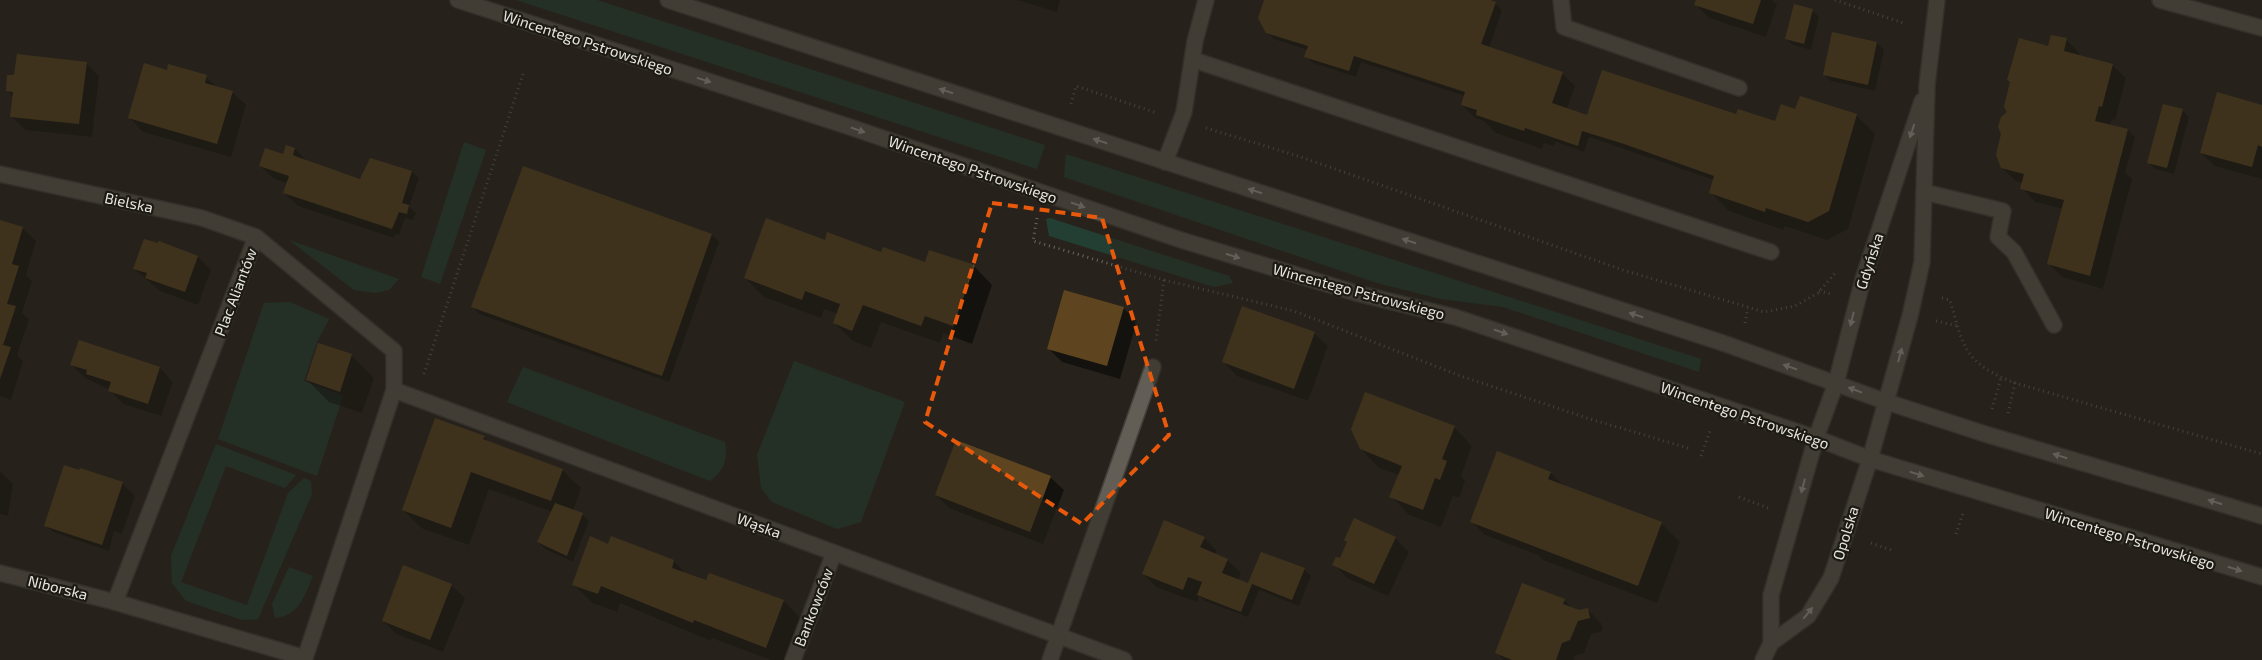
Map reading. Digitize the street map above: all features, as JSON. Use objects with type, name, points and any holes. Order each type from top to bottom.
[{"type":"street","name":"Wincentego Pstrowskiego","points":[[458,0],[847,126],[1181,240],[1356,293],[1455,317],[1816,438],[1870,459],[2262,577]]},
{"type":"street","points":[[668,0],[1714,340],[1887,402],[2262,516]]},
{"type":"street","points":[[1165,162],[1181,120],[1194,60],[1195,41],[1206,0]]},
{"type":"street","points":[[1561,0],[1564,27],[1738,88]]},
{"type":"street","name":"Gdyńska","points":[[1887,402],[1922,262],[1927,85],[1937,0]]},
{"type":"street","points":[[2160,0],[2262,28]]},
{"type":"street","points":[[1194,60],[1771,252]]},
{"type":"street","name":"Gdyńska","points":[[1816,438],[1836,383],[1863,279],[1927,85]]},
{"type":"street","name":"Bielska","points":[[0,174],[202,218],[256,237]]},
{"type":"street","points":[[1924,192],[2003,211],[1998,237],[2014,252],[2054,325]]},
{"type":"street","name":"Plac Aliantów","points":[[256,237],[394,351],[394,390],[305,659],[115,602],[256,237]]},
{"type":"street","points":[[1050,660],[1153,367]]},
{"type":"street","name":"Wąska","points":[[394,390],[1124,660]]},
{"type":"street","name":"Opolska","points":[[1771,643],[1808,616],[1831,578],[1887,402]]},
{"type":"street","name":"Opolska","points":[[1763,660],[1771,643],[1772,595],[1816,438]]},
{"type":"street","name":"Bankowców","points":[[793,660],[834,553]]},
{"type":"street","name":"Niborska","points":[[0,573],[115,602]]},
{"type":"path","points":[[1835,0],[1933,33]]},
{"type":"path","points":[[416,398],[524,74]]},
{"type":"path","points":[[1063,129],[1076,86],[1298,156],[1623,270],[1764,312],[1795,306],[1818,292],[1835,272],[1863,279]]},
{"type":"path","points":[[1042,193],[1033,241],[1164,280],[1294,311],[1458,375],[1587,418],[1688,448]]},
{"type":"path","points":[[1153,367],[1164,280]]},
{"type":"path","points":[[1916,292],[1950,300],[1960,336],[1973,361],[1993,374],[2015,383],[2262,454]]},
{"type":"path","points":[[2001,438],[2015,383]]},
{"type":"highlighted area","points":[[992,203],[1102,218],[1169,435],[1082,524],[925,422]]},
{"type":"green space","points":[[516,0],[597,0],[1045,145],[1037,169]]},
{"type":"green space","points":[[464,142],[486,150],[440,284],[421,277]]},
{"type":"green space","points":[[1066,154],[1701,359],[1699,372],[1503,307],[1441,299],[1377,283],[1064,177]]},
{"type":"green space","points":[[1050,218],[1229,276],[1233,283],[1214,287],[1049,236],[1046,219]]},
{"type":"green space","points":[[289,240],[399,279],[389,290],[375,293],[354,290]]},
{"type":"green space","points":[[290,302],[329,319],[317,342],[304,381],[343,396],[317,476],[218,439],[264,303]]},
{"type":"green space","points":[[794,361],[905,402],[861,522],[837,529],[772,502],[761,488],[757,455]]},
{"type":"green space","points":[[523,367],[725,442],[726,454],[722,469],[710,481],[507,402]]},
{"type":"green space","points":[[216,444],[296,475],[285,488],[226,466],[181,582],[247,605],[288,493],[304,478],[311,481],[312,494],[258,619],[242,620],[186,601],[172,583],[171,556]]},
{"type":"green space","points":[[289,567],[313,576],[304,597],[296,609],[275,618],[272,604]]},
{"type":"building","points":[[1264,0],[1490,0],[1496,2],[1481,44],[1563,72],[1552,103],[1587,115],[1602,70],[1736,114],[1738,109],[1775,121],[1781,104],[1795,109],[1800,96],[1857,114],[1829,211],[1808,222],[1766,208],[1765,212],[1709,193],[1714,176],[1624,144],[1582,131],[1578,146],[1525,128],[1524,131],[1476,115],[1477,110],[1461,105],[1465,92],[1354,56],[1349,71],[1304,57],[1308,46],[1266,33],[1258,18]]},
{"type":"building","points":[[1696,0],[1761,0],[1753,24],[1694,5]]},
{"type":"building","points":[[1794,4],[1813,9],[1804,44],[1785,39]]},
{"type":"building","points":[[1832,32],[1877,42],[1868,85],[1823,75]]},
{"type":"building","points":[[2051,35],[2067,38],[2064,51],[2113,64],[2102,107],[2099,106],[2095,121],[2128,129],[2090,276],[2047,264],[2064,200],[2020,189],[2024,174],[2001,168],[1996,155],[2001,134],[1998,127],[2001,117],[2007,112],[2004,107],[2010,82],[2007,80],[2019,38],[2048,46]]},
{"type":"building","points":[[17,54],[87,62],[79,124],[10,117],[13,92],[6,91],[7,75],[14,75]]},
{"type":"building","points":[[144,63],[167,70],[168,64],[207,75],[205,83],[233,91],[217,144],[128,118]]},
{"type":"building","points":[[2217,92],[2262,105],[2262,147],[2258,145],[2252,167],[2200,153]]},
{"type":"building","points":[[2163,104],[2183,109],[2167,168],[2147,163]]},
{"type":"building","points":[[286,145],[295,148],[293,155],[295,156],[360,179],[370,158],[412,171],[402,203],[409,205],[407,214],[399,212],[392,229],[283,193],[289,176],[259,166],[265,148],[283,154]]},
{"type":"building","points":[[523,166],[712,234],[662,376],[471,307]]},
{"type":"building","points":[[766,218],[825,240],[827,232],[881,252],[883,247],[925,262],[929,250],[975,265],[953,326],[925,316],[921,326],[863,305],[852,331],[833,323],[840,304],[805,291],[802,300],[744,278]]},
{"type":"building","points":[[0,220],[23,227],[12,264],[19,266],[7,304],[16,306],[3,345],[11,347],[0,379]]},
{"type":"building","points":[[144,239],[158,243],[159,241],[198,256],[185,292],[145,278],[147,273],[133,269]]},
{"type":"building","points":[[1064,290],[1124,307],[1107,366],[1047,349]]},
{"type":"building","points":[[1242,306],[1315,332],[1294,389],[1222,362]]},
{"type":"building","points":[[79,340],[160,367],[148,404],[108,391],[111,382],[86,374],[87,370],[70,365]]},
{"type":"building","points":[[318,343],[352,354],[340,392],[306,380]]},
{"type":"building","points":[[1365,392],[1455,426],[1442,459],[1447,461],[1440,480],[1435,478],[1423,510],[1389,497],[1402,466],[1360,449],[1351,429]]},
{"type":"building","points":[[435,418],[485,436],[483,439],[563,469],[551,501],[471,472],[451,528],[402,510]]},
{"type":"building","points":[[956,440],[1051,476],[1030,532],[935,495]]},
{"type":"building","points":[[1497,451],[1551,472],[1548,479],[1662,522],[1638,586],[1470,522]]},
{"type":"building","points":[[64,465],[79,470],[80,468],[123,482],[102,545],[44,526]]},
{"type":"building","points":[[555,503],[583,513],[567,556],[537,542]]},
{"type":"building","points":[[1354,518],[1396,537],[1374,584],[1332,565],[1336,557],[1340,558],[1347,542],[1344,540]]},
{"type":"building","points":[[1164,520],[1205,537],[1200,547],[1228,559],[1222,573],[1248,583],[1261,552],[1305,568],[1292,600],[1252,584],[1241,612],[1197,595],[1202,582],[1188,577],[1183,590],[1142,574]]},
{"type":"building","points":[[590,536],[608,544],[611,536],[674,560],[672,568],[706,580],[709,573],[784,600],[766,648],[694,620],[693,623],[601,586],[598,594],[572,585]]},
{"type":"building","points":[[403,565],[452,584],[430,640],[382,621]]},
{"type":"building","points":[[1522,583],[1565,599],[1563,604],[1579,610],[1588,608],[1590,618],[1578,621],[1570,640],[1562,643],[1556,660],[1512,660],[1495,653]]}]
